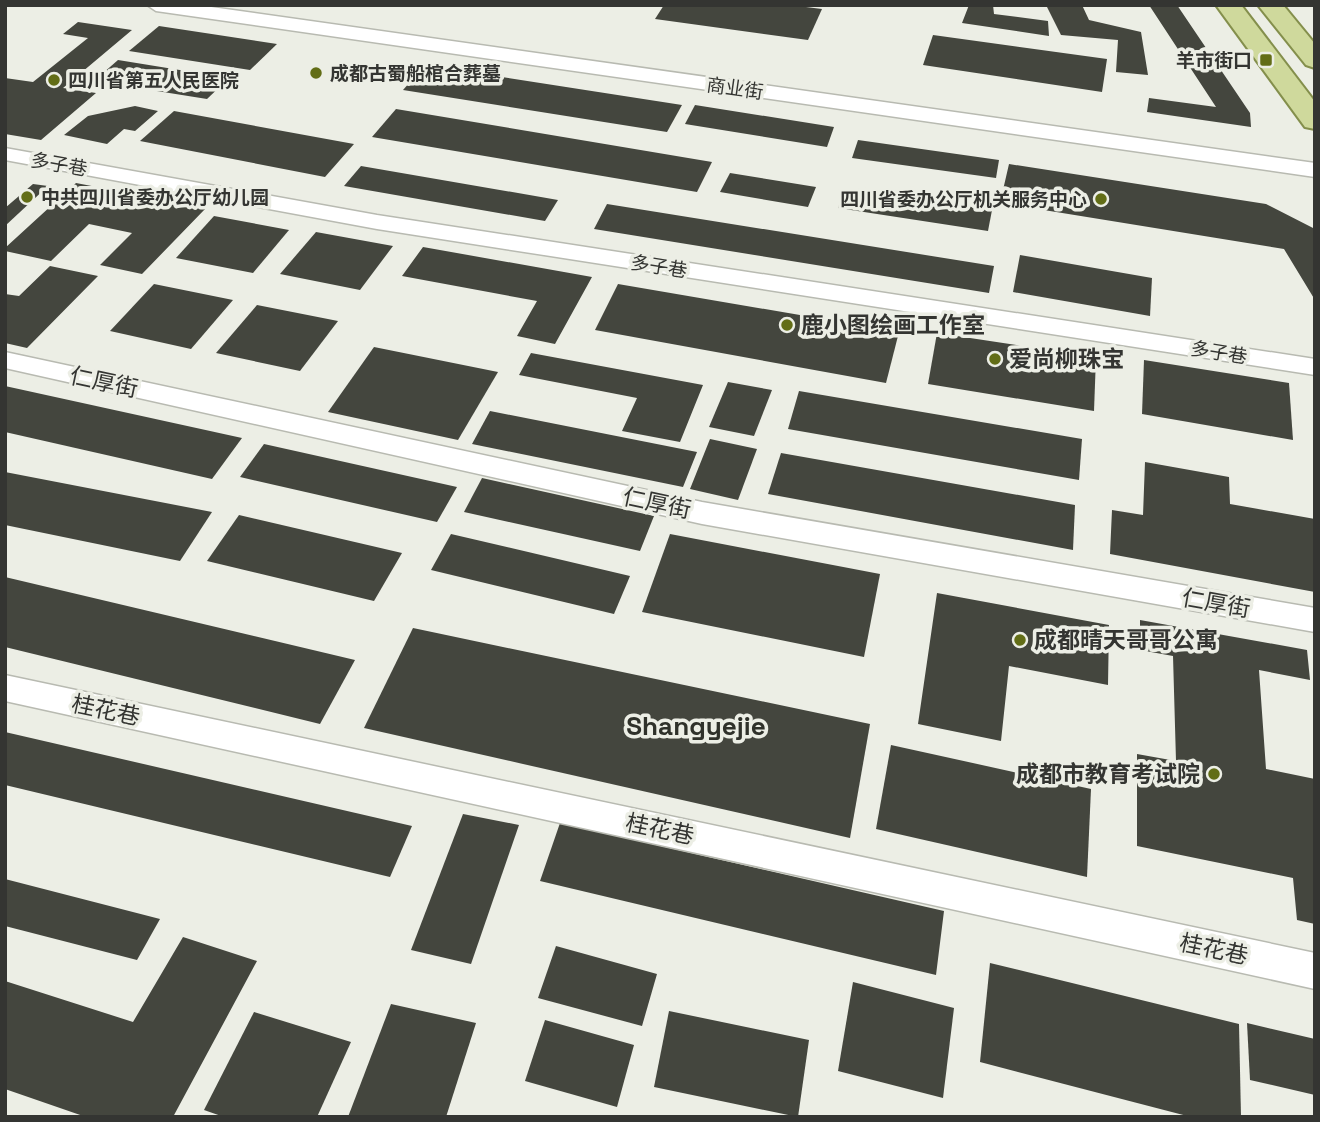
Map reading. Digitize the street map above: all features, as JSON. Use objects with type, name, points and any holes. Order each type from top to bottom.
[{"type":"main road","points":[[1272,7],[1315,60]]},
{"type":"main road","points":[[1231,9],[1315,121]]},
{"type":"street","name":"商业街","points":[[156,5],[1315,170]]},
{"type":"street","name":"多子巷","points":[[5,154],[377,222],[1315,367]]},
{"type":"street","name":"仁厚街","points":[[5,360],[702,513],[1315,620]]},
{"type":"street","name":"桂花巷","points":[[5,688],[1315,971]]},
{"type":"building","points":[[664,5],[790,5],[822,9],[808,40],[655,19]]},
{"type":"building","points":[[969,5],[993,5],[994,14],[1048,21],[1049,36],[962,23]]},
{"type":"building","points":[[1046,5],[1082,5],[1089,20],[1141,32],[1148,75],[1116,72],[1118,40],[1061,35]]},
{"type":"building","points":[[1149,5],[1177,5],[1250,113],[1251,127],[1147,112],[1149,98],[1216,107]]},
{"type":"building","name":"四川省第五人民医院","points":[[78,22],[132,30],[63,88],[96,93],[41,140],[5,134],[5,78],[33,82],[88,38],[63,34]]},
{"type":"building","points":[[159,26],[277,44],[250,70],[129,51]]},
{"type":"building","points":[[933,35],[1107,59],[1102,92],[923,65]]},
{"type":"building","points":[[118,60],[229,78],[207,99],[94,81]]},
{"type":"building","points":[[425,65],[682,105],[667,132],[403,90]]},
{"type":"building","points":[[695,105],[834,127],[827,147],[685,124]]},
{"type":"building","points":[[135,106],[158,111],[135,131],[124,129],[107,144],[64,135],[88,116]]},
{"type":"building","points":[[396,109],[712,162],[697,192],[372,137]]},
{"type":"building","points":[[174,111],[354,144],[325,177],[140,141]]},
{"type":"building","points":[[858,140],[999,160],[996,178],[852,158]]},
{"type":"building","points":[[1009,164],[1266,204],[1315,229],[1315,300],[1284,249],[1000,203]]},
{"type":"building","points":[[361,166],[558,200],[545,221],[344,186]]},
{"type":"building","points":[[730,173],[816,187],[808,207],[720,192]]},
{"type":"building","points":[[76,183],[206,208],[142,274],[100,265],[132,233],[89,224],[51,261],[5,251],[5,248]]},
{"type":"building","name":"中共四川省委办公厅幼儿园","points":[[33,184],[48,186],[5,226],[5,208]]},
{"type":"building","points":[[844,188],[992,210],[988,231],[838,208]]},
{"type":"building","points":[[607,204],[994,266],[989,293],[594,229]]},
{"type":"building","points":[[214,216],[289,230],[253,273],[176,258]]},
{"type":"building","points":[[316,232],[393,246],[360,290],[280,274]]},
{"type":"building","points":[[423,247],[592,277],[555,344],[517,336],[537,301],[402,276]]},
{"type":"building","points":[[1020,255],[1152,278],[1150,316],[1013,292]]},
{"type":"building","points":[[50,266],[98,276],[27,348],[5,343],[5,294],[19,296]]},
{"type":"building","points":[[154,284],[233,300],[191,349],[110,331]]},
{"type":"building","points":[[618,284],[899,332],[886,383],[595,330]]},
{"type":"building","points":[[257,305],[338,321],[300,371],[216,353]]},
{"type":"building","points":[[937,333],[1096,357],[1094,411],[928,384]]},
{"type":"building","points":[[374,347],[498,372],[458,440],[328,412]]},
{"type":"building","points":[[531,353],[703,385],[680,442],[622,431],[637,398],[519,375]]},
{"type":"building","points":[[1144,360],[1289,383],[1293,440],[1142,414]]},
{"type":"building","points":[[728,382],[772,390],[754,436],[709,427]]},
{"type":"building","points":[[5,386],[242,438],[212,479],[5,432]]},
{"type":"building","points":[[799,391],[1082,439],[1079,480],[788,429]]},
{"type":"building","points":[[490,411],[697,452],[683,487],[472,444]]},
{"type":"building","points":[[710,439],[757,449],[738,500],[690,489]]},
{"type":"building","points":[[264,444],[457,487],[437,522],[240,477]]},
{"type":"building","points":[[781,453],[1075,505],[1073,550],[768,494]]},
{"type":"building","points":[[1145,462],[1229,477],[1230,504],[1315,519],[1315,592],[1110,554],[1112,510],[1143,515]]},
{"type":"building","points":[[5,472],[212,512],[180,561],[5,525]]},
{"type":"building","points":[[482,478],[654,516],[640,551],[464,512]]},
{"type":"building","points":[[239,515],[402,553],[374,601],[207,561]]},
{"type":"building","points":[[451,534],[630,576],[614,614],[431,570]]},
{"type":"building","points":[[670,534],[880,574],[864,657],[642,612]]},
{"type":"building","points":[[5,577],[355,660],[320,724],[5,647]]},
{"type":"building","points":[[937,593],[1109,625],[1108,685],[1009,666],[1001,741],[918,724]]},
{"type":"building","name":"成都市教育考试院","points":[[1140,620],[1307,650],[1310,680],[1259,670],[1266,769],[1315,779],[1315,924],[1297,920],[1293,878],[1137,846],[1137,754],[1176,761],[1173,656],[1140,650]]},
{"type":"building","points":[[413,628],[870,724],[850,838],[364,728]]},
{"type":"building","points":[[5,732],[412,826],[390,877],[5,785]]},
{"type":"building","points":[[891,745],[1091,789],[1087,877],[876,829]]},
{"type":"building","points":[[463,814],[519,825],[471,964],[411,950]]},
{"type":"building","points":[[560,823],[944,911],[936,975],[540,881]]},
{"type":"building","points":[[5,879],[160,919],[137,960],[5,926]]},
{"type":"building","points":[[183,937],[257,961],[173,1117],[86,1117],[5,1089],[5,981],[133,1022]]},
{"type":"building","points":[[556,946],[657,974],[642,1026],[538,998]]},
{"type":"building","points":[[990,963],[1239,1024],[1241,1117],[1191,1117],[980,1062]]},
{"type":"building","points":[[853,982],[954,1008],[943,1098],[838,1071]]},
{"type":"building","points":[[391,1004],[476,1023],[446,1117],[348,1117]]},
{"type":"building","points":[[669,1011],[809,1040],[798,1117],[654,1087]]},
{"type":"building","points":[[254,1012],[351,1042],[317,1117],[224,1117],[204,1110]]},
{"type":"building","points":[[545,1020],[634,1045],[617,1107],[525,1081]]},
{"type":"building","points":[[1247,1023],[1315,1039],[1315,1095],[1250,1080]]},
{"type":"place","name":"羊市街口","points":[[1266,60]]},
{"type":"place","name":"成都古蜀船棺合葬墓","points":[[316,73]]},
{"type":"place","name":"四川省第五人民医院","points":[[54,80]]},
{"type":"place","name":"中共四川省委办公厅幼儿园","points":[[27,197]]},
{"type":"place","name":"四川省委办公厅机关服务中心","points":[[1101,199]]},
{"type":"place","name":"鹿小图绘画工作室","points":[[787,325]]},
{"type":"place","name":"爱尚柳珠宝","points":[[995,359]]},
{"type":"place","name":"成都晴天哥哥公寓","points":[[1020,640]]},
{"type":"place","name":"成都市教育考试院","points":[[1214,774]]},
{"type":"district","name":"Shangyejie","points":[[696,726]]}]
